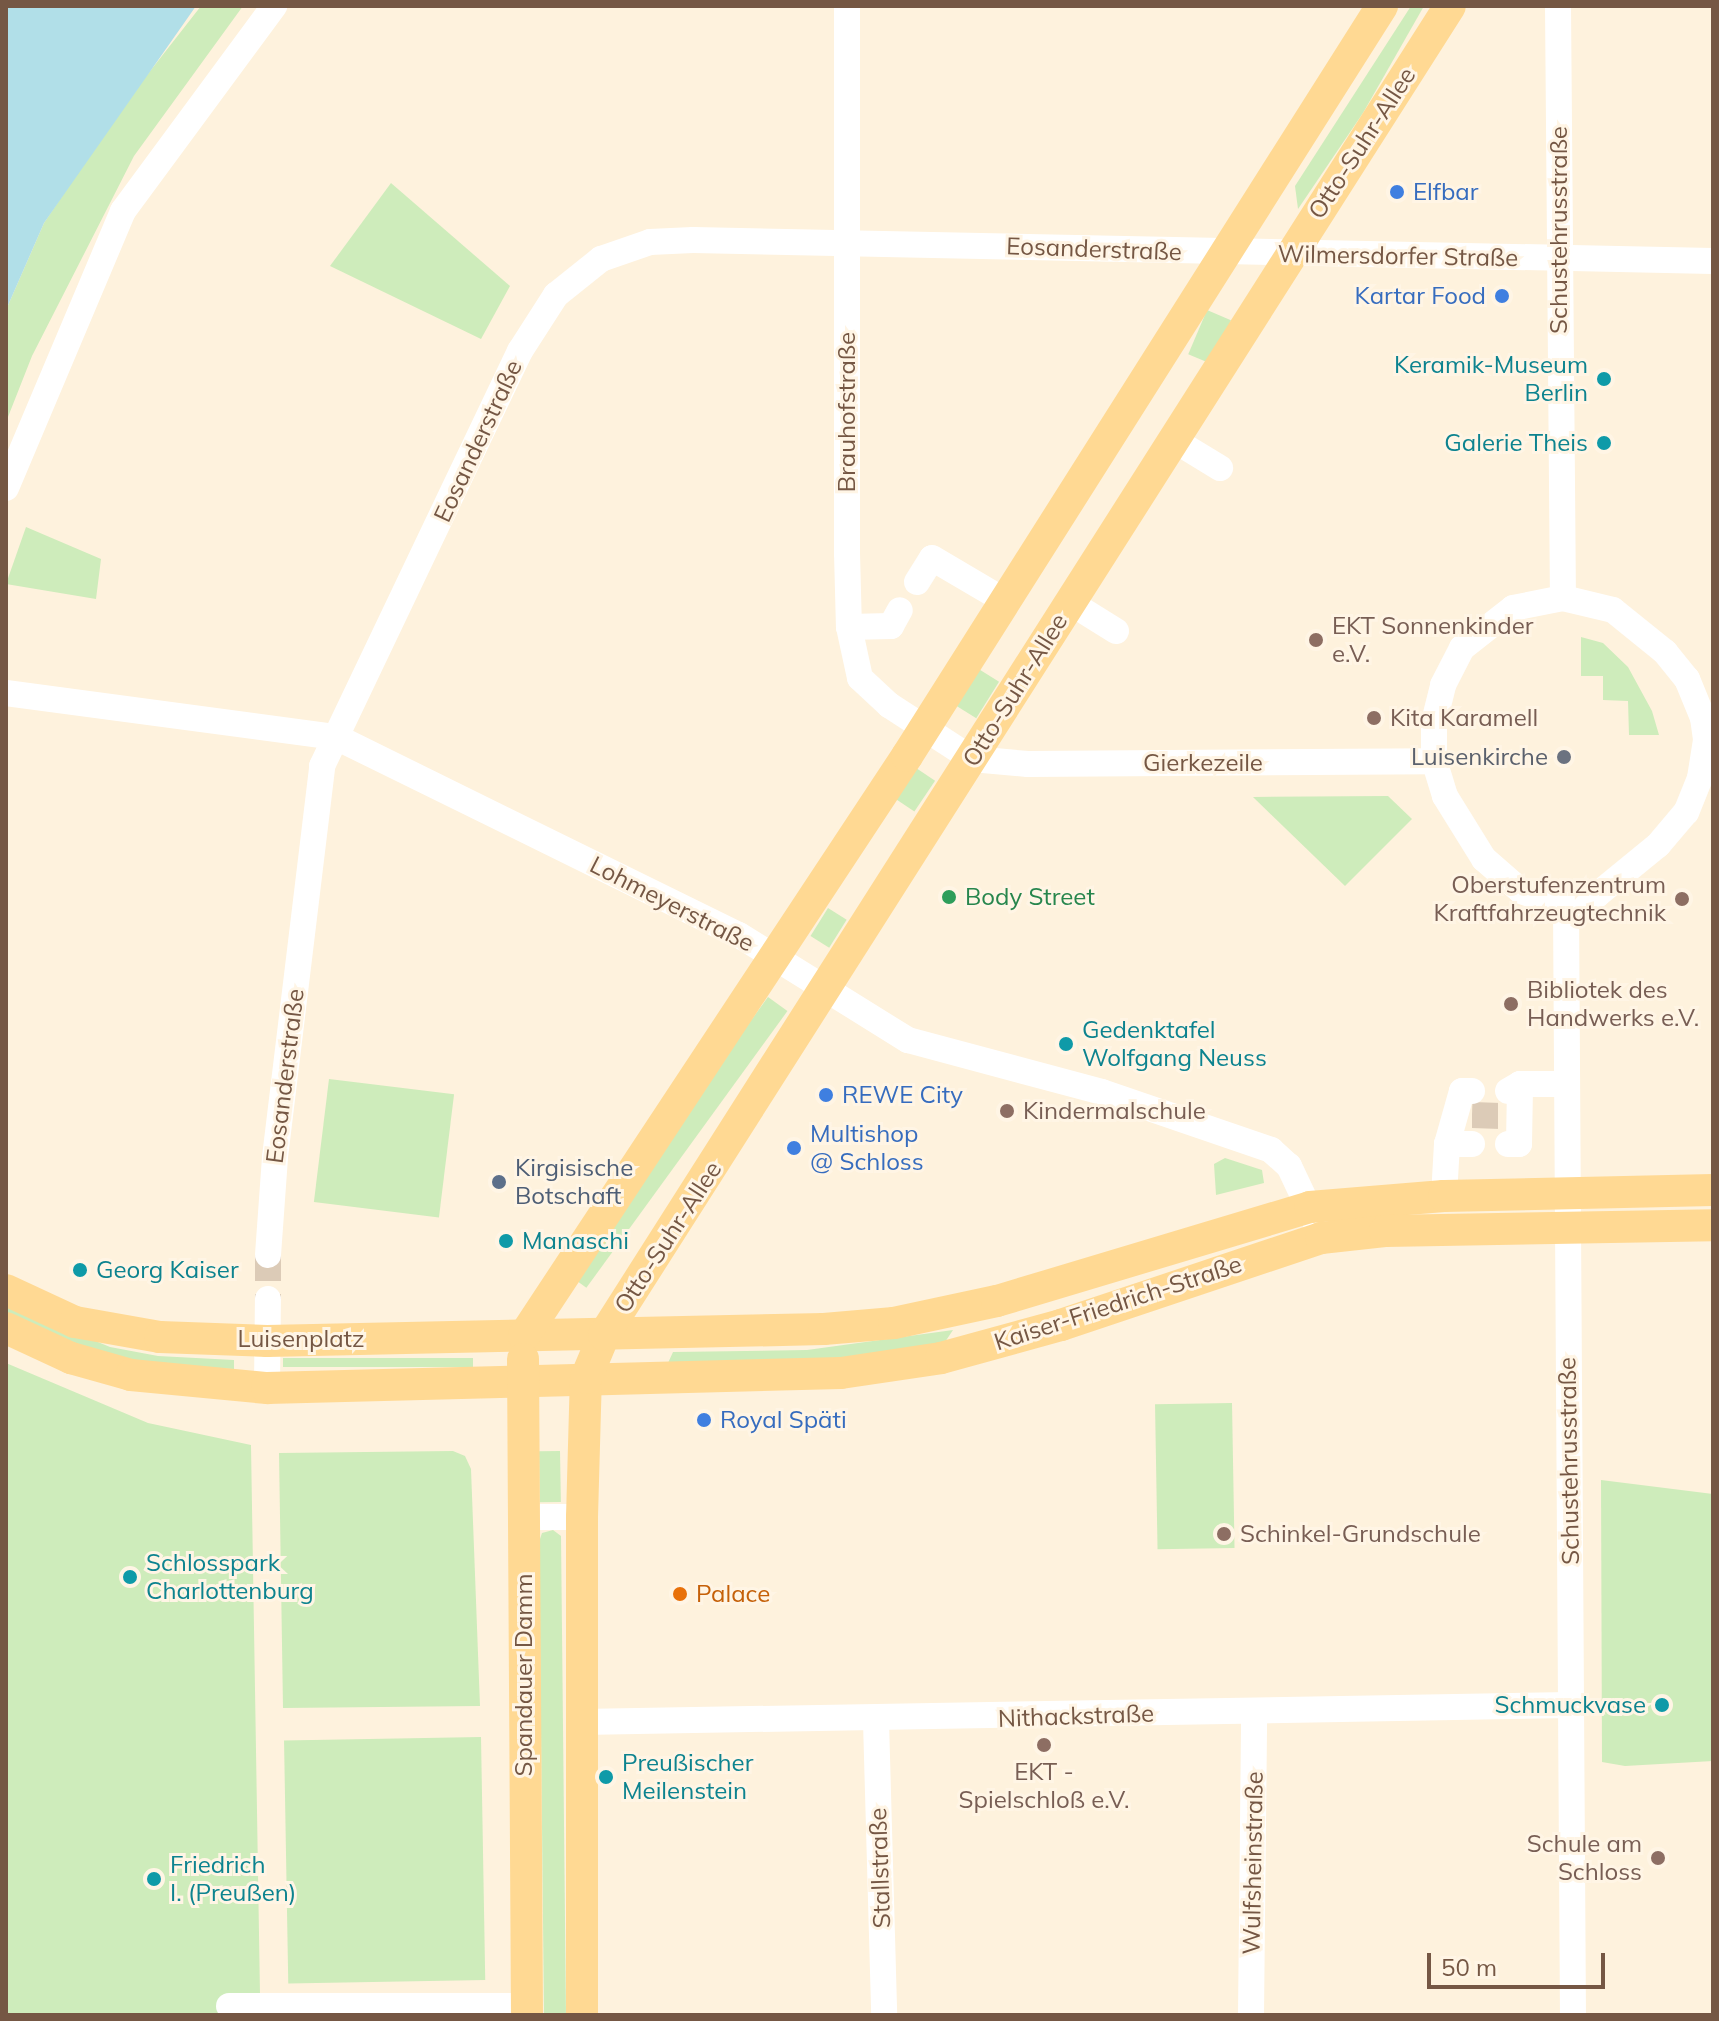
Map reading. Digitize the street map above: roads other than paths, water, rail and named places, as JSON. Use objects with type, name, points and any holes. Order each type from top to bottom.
[{"type":"main road","points":[[524,1336],[776,959],[924,730],[1382,6]]},
{"type":"main road","name":"Otto-Suhr-Allee","points":[[586,1378],[604,1335],[825,993],[1450,6]]},
{"type":"main road","name":"Kaiser-Friedrich-Straße","points":[[604,1335],[894,1323],[997,1301],[1310,1207],[1444,1196],[1713,1190]]},
{"type":"main road","name":"Kaiser-Friedrich-Straße","points":[[522,1380],[841,1373],[915,1363],[1061,1325],[1321,1238],[1566,1226],[1713,1225]]},
{"type":"main road","name":"Luisenplatz","points":[[6,1290],[75,1322],[109,1331],[267,1341],[604,1335]]},
{"type":"main road","name":"Luisenplatz","points":[[6,1328],[71,1358],[131,1375],[267,1388],[522,1380]]},
{"type":"main road","name":"Spandauer Damm","points":[[524,1336],[527,2010]]},
{"type":"main road","points":[[582,2015],[582,1517],[586,1378]]},
{"type":"street","points":[[6,488],[123,211],[274,6]]},
{"type":"street","name":"Brauhofstraße","points":[[847,6],[849,627],[860,678],[924,730],[972,759]]},
{"type":"street","name":"Schustehrusstraße","points":[[1558,6],[1563,598]]},
{"type":"street","name":"Eosanderstraße","points":[[268,1255],[275,1157],[322,766],[520,351],[556,295],[601,259],[650,242],[846,243],[1226,253]]},
{"type":"street","name":"Wilmersdorfer Straße","points":[[1226,253],[1713,261]]},
{"type":"street","points":[[1174,440],[1220,468]]},
{"type":"street","points":[[917,582],[932,558],[1005,601]]},
{"type":"street","points":[[1563,598],[1613,610],[1665,652],[1687,679],[1709,740],[1700,778],[1686,812],[1658,845],[1597,895],[1566,906],[1521,891],[1484,859],[1445,796],[1434,761],[1434,722],[1443,685],[1462,648],[1513,608],[1563,598]]},
{"type":"street","points":[[1071,603],[1116,631]]},
{"type":"street","points":[[849,627],[891,626],[900,610]]},
{"type":"street","name":"Lohmeyerstraße","points":[[6,693],[336,737],[739,935],[825,993],[908,1040],[1102,1092],[1271,1150],[1289,1166],[1310,1207],[1321,1238]]},
{"type":"street","name":"Gierkezeile","points":[[972,759],[1020,764],[1434,761]]},
{"type":"street","name":"Schustehrusstraße","points":[[1566,906],[1565,1192],[1573,2015]]},
{"type":"street","points":[[1508,1144],[1519,1144],[1514,1102],[1565,1084]]},
{"type":"street","points":[[1444,1196],[1466,1107]]},
{"type":"street","points":[[267,1388],[268,1299]]},
{"type":"street","points":[[523,1517],[582,1517]]},
{"type":"street","name":"Nithackstraße","points":[[581,1722],[876,1721],[1571,1705]]},
{"type":"street","name":"Wulfsheinstraße","points":[[1251,2015],[1254,1711]]},
{"type":"street","name":"Stallstraße","points":[[876,1721],[884,2015]]},
{"type":"street","points":[[229,2006],[527,2010]]},
{"type":"water","points":[[6,6],[196,6],[44,223],[6,310]]},
{"type":"tunnel","points":[[1472,1115],[1508,1116]]},
{"type":"tunnel","points":[[268,1255],[268,1299]]},
{"type":"place","name":"Elfbar","points":[[1397,192]]},
{"type":"place","name":"Kartar Food","points":[[1502,296]]},
{"type":"place","name":"Keramik-Museum Berlin","points":[[1604,379]]},
{"type":"place","name":"Galerie Theis","points":[[1604,443]]},
{"type":"place","name":"EKT Sonnenkinder e.V.","points":[[1316,640]]},
{"type":"place","name":"Kita Karamell","points":[[1374,718]]},
{"type":"place","name":"Luisenkirche","points":[[1564,757]]},
{"type":"place","name":"Body Street","points":[[949,897]]},
{"type":"place","name":"Oberstufenzentrum Kraftfahrzeugtechnik","points":[[1682,899]]},
{"type":"place","name":"Bibliotek des Handwerks e.V.","points":[[1511,1004]]},
{"type":"place","name":"Gedenktafel Wolfgang Neuss","points":[[1066,1044]]},
{"type":"place","name":"REWE City","points":[[826,1095]]},
{"type":"place","name":"Kindermalschule","points":[[1007,1111]]},
{"type":"place","name":"Multishop @ Schloss","points":[[794,1148]]},
{"type":"place","name":"Kirgisische Botschaft","points":[[499,1182]]},
{"type":"place","name":"Manaschi","points":[[506,1241]]},
{"type":"place","name":"Georg Kaiser","points":[[80,1270]]},
{"type":"place","name":"Royal Späti","points":[[704,1420]]},
{"type":"place","name":"Schinkel-Grundschule","points":[[1224,1534]]},
{"type":"place","name":"Schlosspark Charlottenburg","points":[[130,1577]]},
{"type":"place","name":"Palace","points":[[680,1594]]},
{"type":"place","name":"Schmuckvase","points":[[1662,1705]]},
{"type":"place","name":"EKT - Spielschloß e.V.","points":[[1044,1745]]},
{"type":"place","name":"Preußischer Meilenstein","points":[[606,1777]]},
{"type":"place","name":"Schule am Schloss","points":[[1658,1858]]},
{"type":"place","name":"Friedrich I. (Preußen)","points":[[154,1879]]}]
